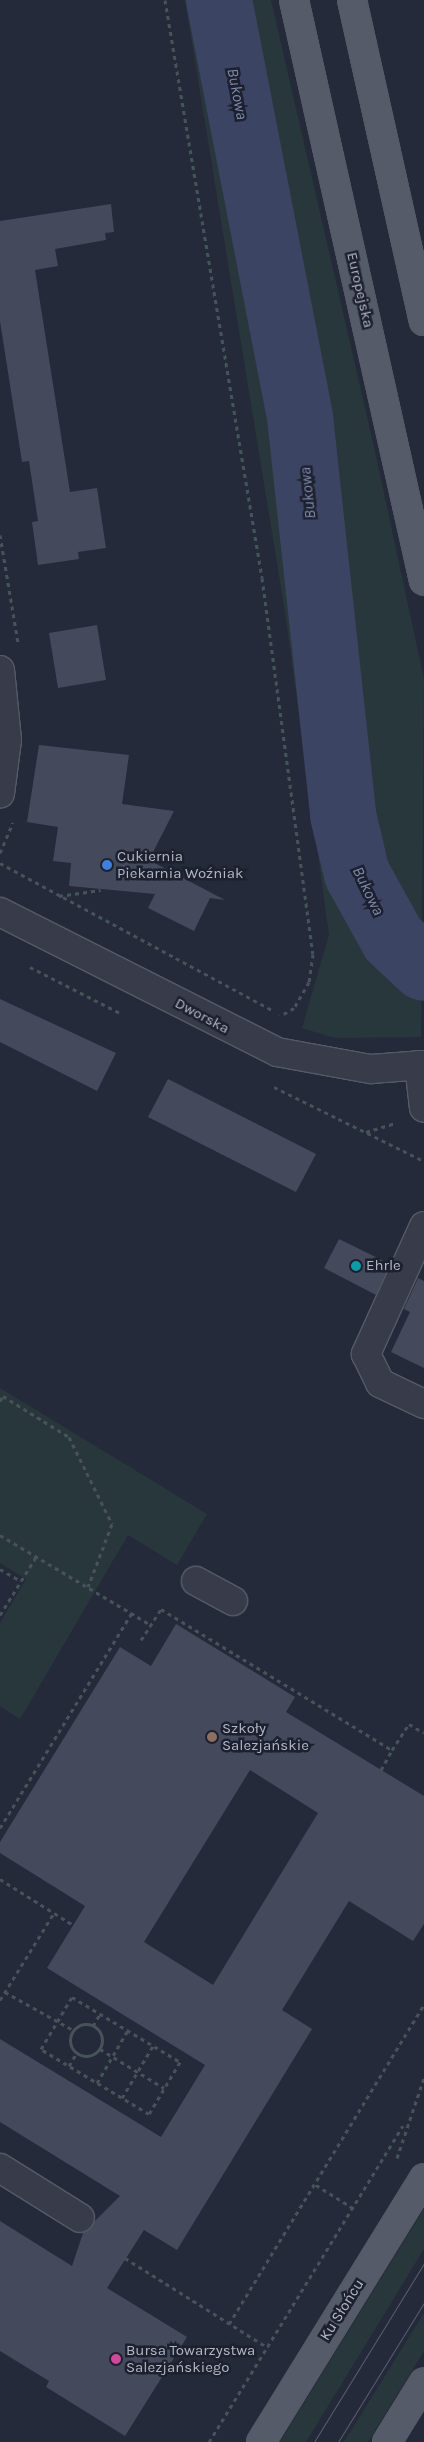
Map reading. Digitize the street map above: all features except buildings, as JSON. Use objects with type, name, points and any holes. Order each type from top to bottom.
[{"type":"main road","name":"Europejska","points":[[294,0],[424,581]]},
{"type":"main road","points":[[352,0],[424,321]]},
{"type":"main road","name":"Ku Słońcu","points":[[261,2442],[424,2178]]},
{"type":"main road","points":[[387,2442],[424,2382]]},
{"type":"street","points":[[0,670],[7,740],[0,794]]},
{"type":"street","name":"Dworska","points":[[0,912],[277,1052],[344,1066],[421,1065],[424,1108]]},
{"type":"street","points":[[424,1226],[366,1354],[380,1383],[424,1404]]},
{"type":"street","points":[[196,1581],[232,1601]]},
{"type":"street","points":[[0,2168],[80,2218]]},
{"type":"path","points":[[165,0],[262,578],[313,954],[309,982],[294,1008],[278,1018],[276,1023]]},
{"type":"path","points":[[0,863],[59,896],[268,1005],[278,1018]]},
{"type":"path","points":[[59,896],[101,890]]},
{"type":"path","points":[[268,1084],[424,1161]]},
{"type":"path","points":[[0,1401],[3,1396],[69,1437],[112,1524],[88,1587]]},
{"type":"path","points":[[0,1536],[151,1625]]},
{"type":"path","points":[[0,1615],[36,1558]]},
{"type":"path","points":[[0,1569],[21,1581]]},
{"type":"path","points":[[141,1640],[161,1609],[392,1750]]},
{"type":"path","points":[[0,1828],[132,1613]]},
{"type":"path","points":[[381,1770],[409,1724],[424,1733]]},
{"type":"path","points":[[0,1879],[73,1925]]},
{"type":"path","points":[[0,2000],[54,1913]]},
{"type":"path","points":[[5,1992],[73,2030],[93,2026],[100,2014]]},
{"type":"path","points":[[72,1997],[180,2062],[149,2114],[41,2049],[57,2021],[72,1997]]},
{"type":"path","points":[[229,2324],[316,2185],[424,2004]]},
{"type":"path","points":[[93,2026],[101,2036],[100,2049]]},
{"type":"path","points":[[70,2066],[76,2054],[70,2038],[73,2030]]},
{"type":"path","points":[[97,2082],[128,2030]]},
{"type":"path","points":[[122,2098],[153,2046]]},
{"type":"path","points":[[76,2054],[89,2056],[100,2049]]},
{"type":"path","points":[[100,2049],[164,2088]]},
{"type":"path","points":[[209,2442],[406,2121],[424,2078]]},
{"type":"path","points":[[316,2185],[352,2208]]},
{"type":"path","points":[[125,2258],[267,2348]]},
{"type":"shaded area","points":[[185,0],[271,0],[374,447],[424,679],[421,1037],[335,1038],[302,1028],[329,935],[285,612]]},
{"type":"shaded area","points":[[0,1388],[207,1514],[177,1565],[128,1535],[20,1719],[0,1706],[0,1623],[26,1579],[0,1563]]},
{"type":"shaded area","points":[[424,2209],[424,2249],[306,2442],[280,2442]]},
{"type":"shaded area","points":[[424,2313],[424,2351],[368,2442],[344,2442]]},
{"type":"waterway","name":"Bukowa","points":[[219,0],[300,417],[343,815],[357,874],[393,939],[424,968]]},
{"type":"tram line","points":[[314,2442],[424,2263]]},
{"type":"tram line","points":[[338,2442],[424,2303]]},
{"type":"place","name":"Cukiernia Piekarnia Woźniak","points":[[107,865]]},
{"type":"place","name":"Ehrle","points":[[356,1266]]},
{"type":"place","name":"Szkoły Salezjańskie","points":[[212,1737]]},
{"type":"place","name":"Bursa Towarzystwa Salezjańskiego","points":[[116,2359]]}]
